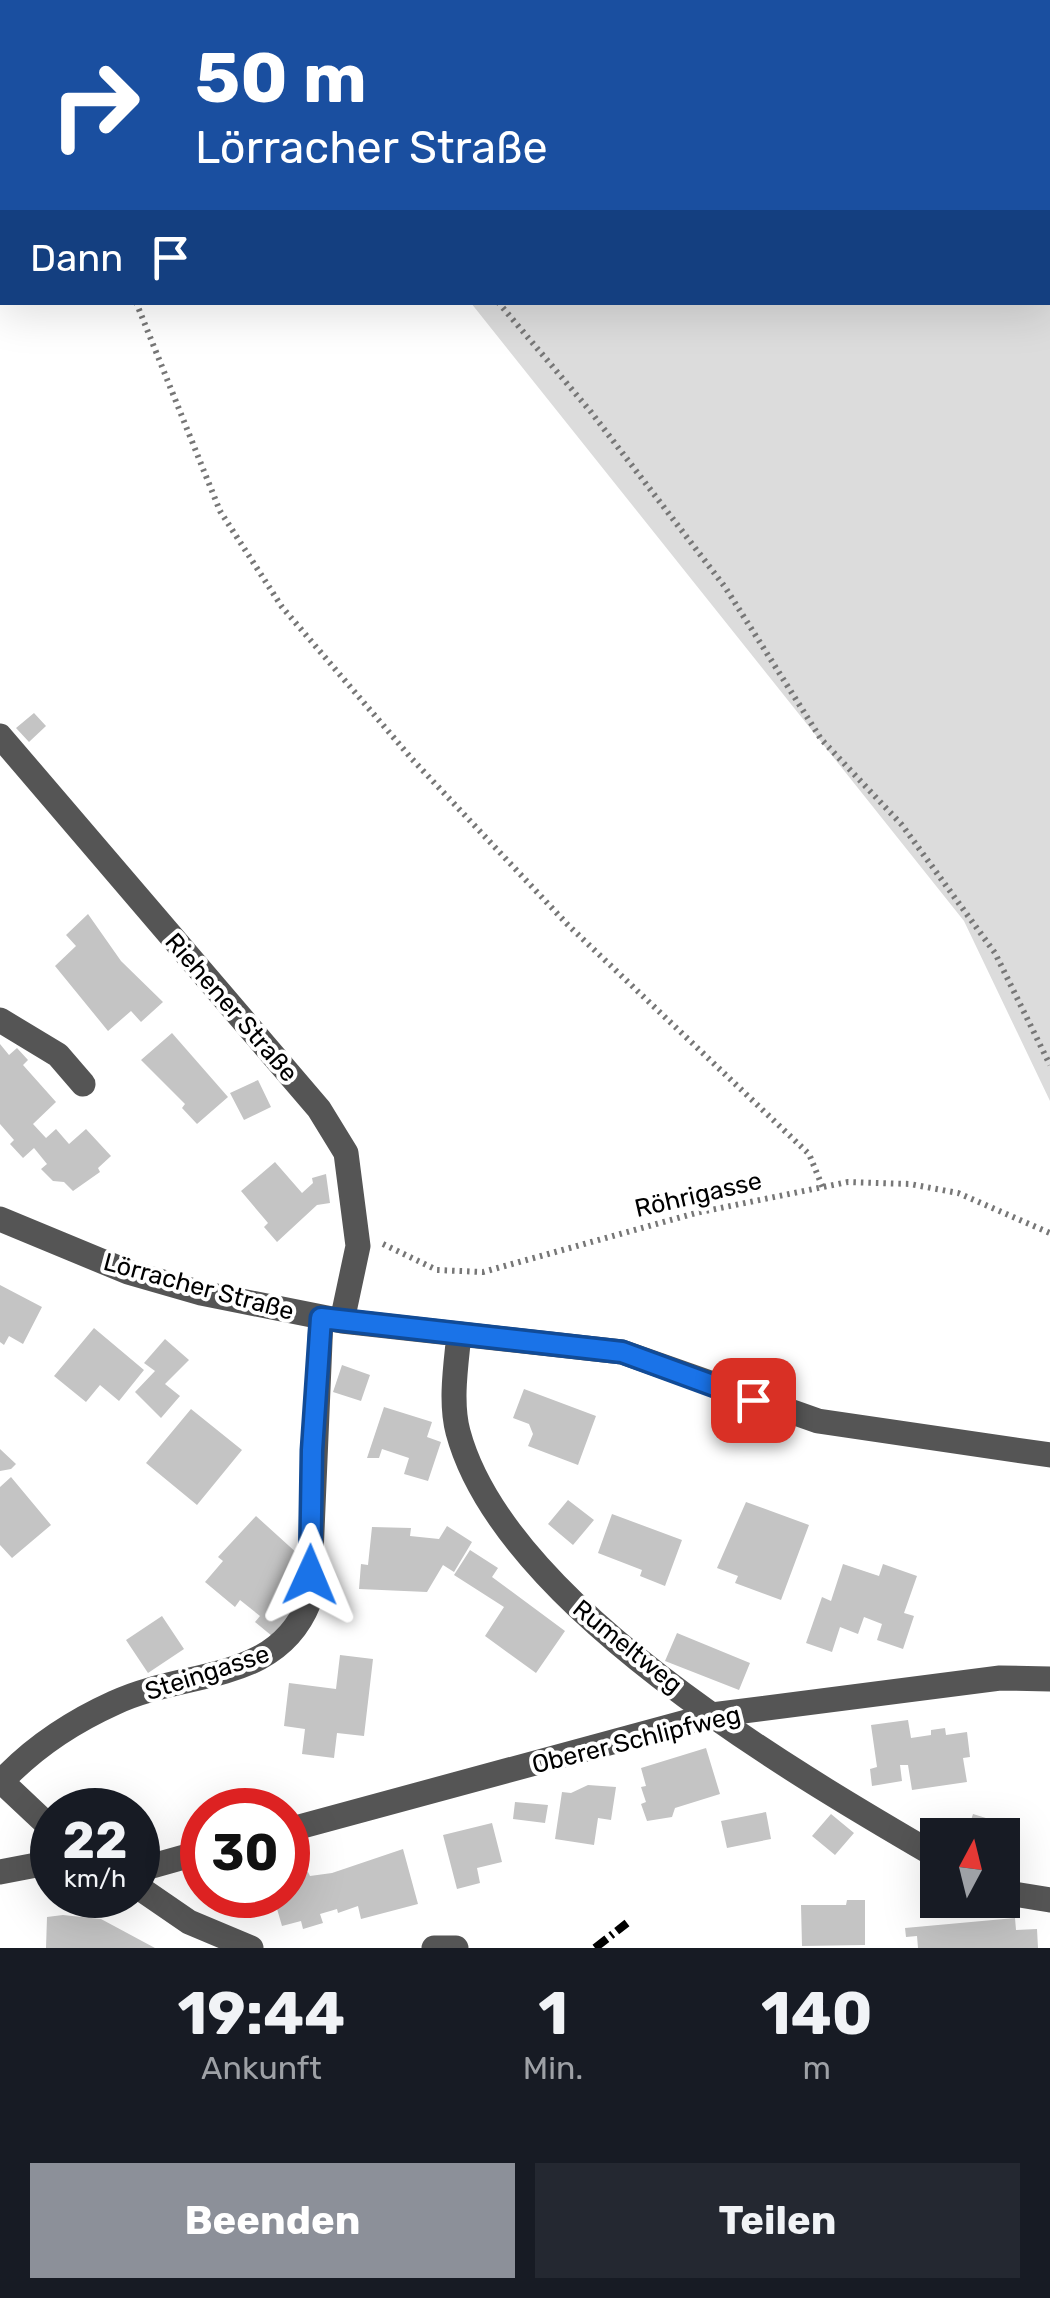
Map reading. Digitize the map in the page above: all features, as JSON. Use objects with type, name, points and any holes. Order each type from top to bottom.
[{"type":"street","name":"Riehener Straße","points":[[0,736],[319,1109],[346,1153],[358,1246],[331,1320]]},
{"type":"street","points":[[0,1020],[58,1055],[83,1084]]},
{"type":"street","name":"Lörracher Straße","points":[[0,1219],[128,1272],[331,1320],[622,1352],[818,1421],[1050,1455]]},
{"type":"street","name":"Steingasse","points":[[1,1780],[25,1756],[116,1701],[266,1658],[299,1628],[310,1602],[312,1450],[331,1320]]},
{"type":"street","name":"Rumeltweg","points":[[458,1334],[458,1432],[506,1526],[546,1579],[780,1766],[920,1847]]},
{"type":"street","name":"Oberer Schlipfweg","points":[[310,1824],[712,1715],[1000,1678],[1050,1679]]},
{"type":"street","points":[[1,1780],[30,1808]]},
{"type":"street","points":[[0,1872],[30,1866]]},
{"type":"street","points":[[1020,1895],[1050,1900]]},
{"type":"street","points":[[160,1902],[189,1922],[251,1948]]},
{"type":"street","points":[[434,1948],[456,1948]]},
{"type":"path","points":[[137,305],[220,512],[282,608],[412,758],[568,925],[809,1154],[823,1188]]},
{"type":"path","points":[[501,305],[591,412],[725,586],[821,738],[902,825],[995,953],[1050,1065]]},
{"type":"path","name":"Röhrigasse","points":[[358,1246],[392,1246],[419,1264],[454,1274],[482,1272],[678,1217],[863,1183],[942,1190],[1050,1232]]},
{"type":"shaded area","points":[[473,305],[1050,305],[1050,1101],[964,921]]},
{"type":"building","points":[[34,713],[46,726],[29,742],[16,728]]},
{"type":"building","points":[[88,914],[121,961],[163,1002],[141,1022],[131,1011],[108,1031],[55,966],[76,946],[66,935]]},
{"type":"building","points":[[172,1033],[228,1097],[197,1124],[182,1108],[185,1104],[141,1060]]},
{"type":"building","points":[[0,1044],[9,1055],[17,1048],[28,1060],[23,1065],[56,1102],[33,1124],[46,1138],[56,1129],[69,1144],[86,1129],[111,1156],[98,1168],[100,1172],[73,1191],[64,1182],[53,1181],[41,1169],[47,1164],[34,1148],[23,1158],[0,1124]]},
{"type":"building","points":[[258,1080],[271,1107],[244,1120],[230,1093]]},
{"type":"building","points":[[275,1162],[302,1193],[313,1183],[312,1178],[326,1174],[330,1203],[317,1205],[277,1242],[264,1227],[268,1223],[241,1191]]},
{"type":"building","points":[[0,1285],[42,1307],[23,1344],[9,1336],[4,1345],[0,1342]]},
{"type":"building","points":[[94,1328],[144,1370],[119,1401],[100,1385],[86,1402],[54,1376]]},
{"type":"building","points":[[165,1339],[189,1360],[165,1384],[180,1396],[161,1418],[135,1392],[155,1371],[144,1363]]},
{"type":"building","points":[[342,1365],[370,1375],[361,1401],[333,1392]]},
{"type":"building","points":[[524,1389],[596,1416],[578,1465],[528,1446],[533,1434],[529,1424],[513,1418]]},
{"type":"building","points":[[384,1407],[432,1422],[427,1437],[441,1442],[428,1481],[404,1474],[409,1458],[382,1449],[379,1458],[367,1458]]},
{"type":"building","points":[[191,1409],[242,1450],[197,1505],[146,1463]]},
{"type":"building","points":[[0,1449],[16,1464],[11,1469],[0,1471]]},
{"type":"building","points":[[11,1477],[51,1525],[12,1558],[0,1545],[0,1487]]},
{"type":"building","points":[[568,1500],[594,1520],[573,1545],[548,1524]]},
{"type":"building","points":[[746,1502],[809,1525],[781,1600],[735,1583],[738,1576],[717,1568]]},
{"type":"building","points":[[612,1514],[682,1540],[665,1586],[640,1576],[642,1570],[598,1553]]},
{"type":"building","points":[[256,1516],[299,1555],[291,1565],[296,1570],[280,1593],[297,1607],[272,1636],[255,1622],[260,1616],[240,1600],[235,1607],[205,1582],[223,1561],[218,1557]]},
{"type":"building","points":[[447,1526],[472,1542],[454,1572],[443,1565],[427,1592],[359,1589],[361,1564],[368,1565],[372,1527],[411,1528],[410,1536],[439,1539]]},
{"type":"building","points":[[470,1550],[498,1568],[492,1577],[565,1631],[536,1673],[485,1636],[504,1607],[454,1575]]},
{"type":"building","points":[[843,1564],[879,1576],[883,1564],[917,1576],[904,1613],[914,1616],[903,1649],[877,1640],[882,1624],[864,1617],[858,1634],[840,1627],[832,1652],[806,1643],[822,1597],[831,1601]]},
{"type":"building","points":[[162,1616],[184,1649],[148,1673],[126,1640]]},
{"type":"building","points":[[677,1633],[750,1663],[739,1690],[665,1661]]},
{"type":"building","points":[[340,1655],[373,1659],[364,1736],[337,1733],[334,1758],[302,1754],[305,1729],[284,1726],[289,1683],[336,1689]]},
{"type":"building","points":[[908,1720],[911,1738],[945,1728],[946,1735],[967,1732],[970,1757],[963,1758],[967,1782],[912,1790],[908,1765],[900,1765],[902,1781],[872,1786],[870,1769],[877,1767],[871,1725]]},
{"type":"building","points":[[706,1748],[720,1794],[675,1808],[672,1817],[647,1821],[641,1804],[646,1802],[641,1787],[646,1786],[641,1768]]},
{"type":"building","points":[[588,1785],[616,1787],[611,1820],[598,1818],[594,1845],[555,1839],[562,1792],[571,1793]]},
{"type":"building","points":[[515,1802],[548,1805],[545,1823],[513,1819]]},
{"type":"building","points":[[766,1812],[771,1839],[727,1848],[721,1821]]},
{"type":"building","points":[[831,1814],[854,1833],[835,1855],[812,1836]]},
{"type":"building","points":[[492,1823],[502,1862],[477,1868],[480,1883],[457,1889],[443,1835]]},
{"type":"building","points":[[403,1849],[418,1904],[361,1919],[358,1906],[338,1913],[337,1909],[320,1914],[323,1923],[303,1929],[301,1921],[282,1926],[280,1918],[310,1918],[310,1876],[332,1873]]},
{"type":"building","points":[[847,1900],[865,1900],[865,1945],[802,1946],[801,1905],[846,1905]]},
{"type":"building","points":[[47,1918],[92,1918],[101,1919],[155,1948],[46,1948]]},
{"type":"building","points":[[1015,1918],[1016,1930],[1037,1929],[1038,1948],[918,1948],[917,1936],[906,1937],[905,1928]]},
{"type":"railway","points":[[595,1948],[627,1923]]},
{"type":"route","points":[[310,1575],[312,1450],[321,1318],[622,1352],[753,1400]]}]
